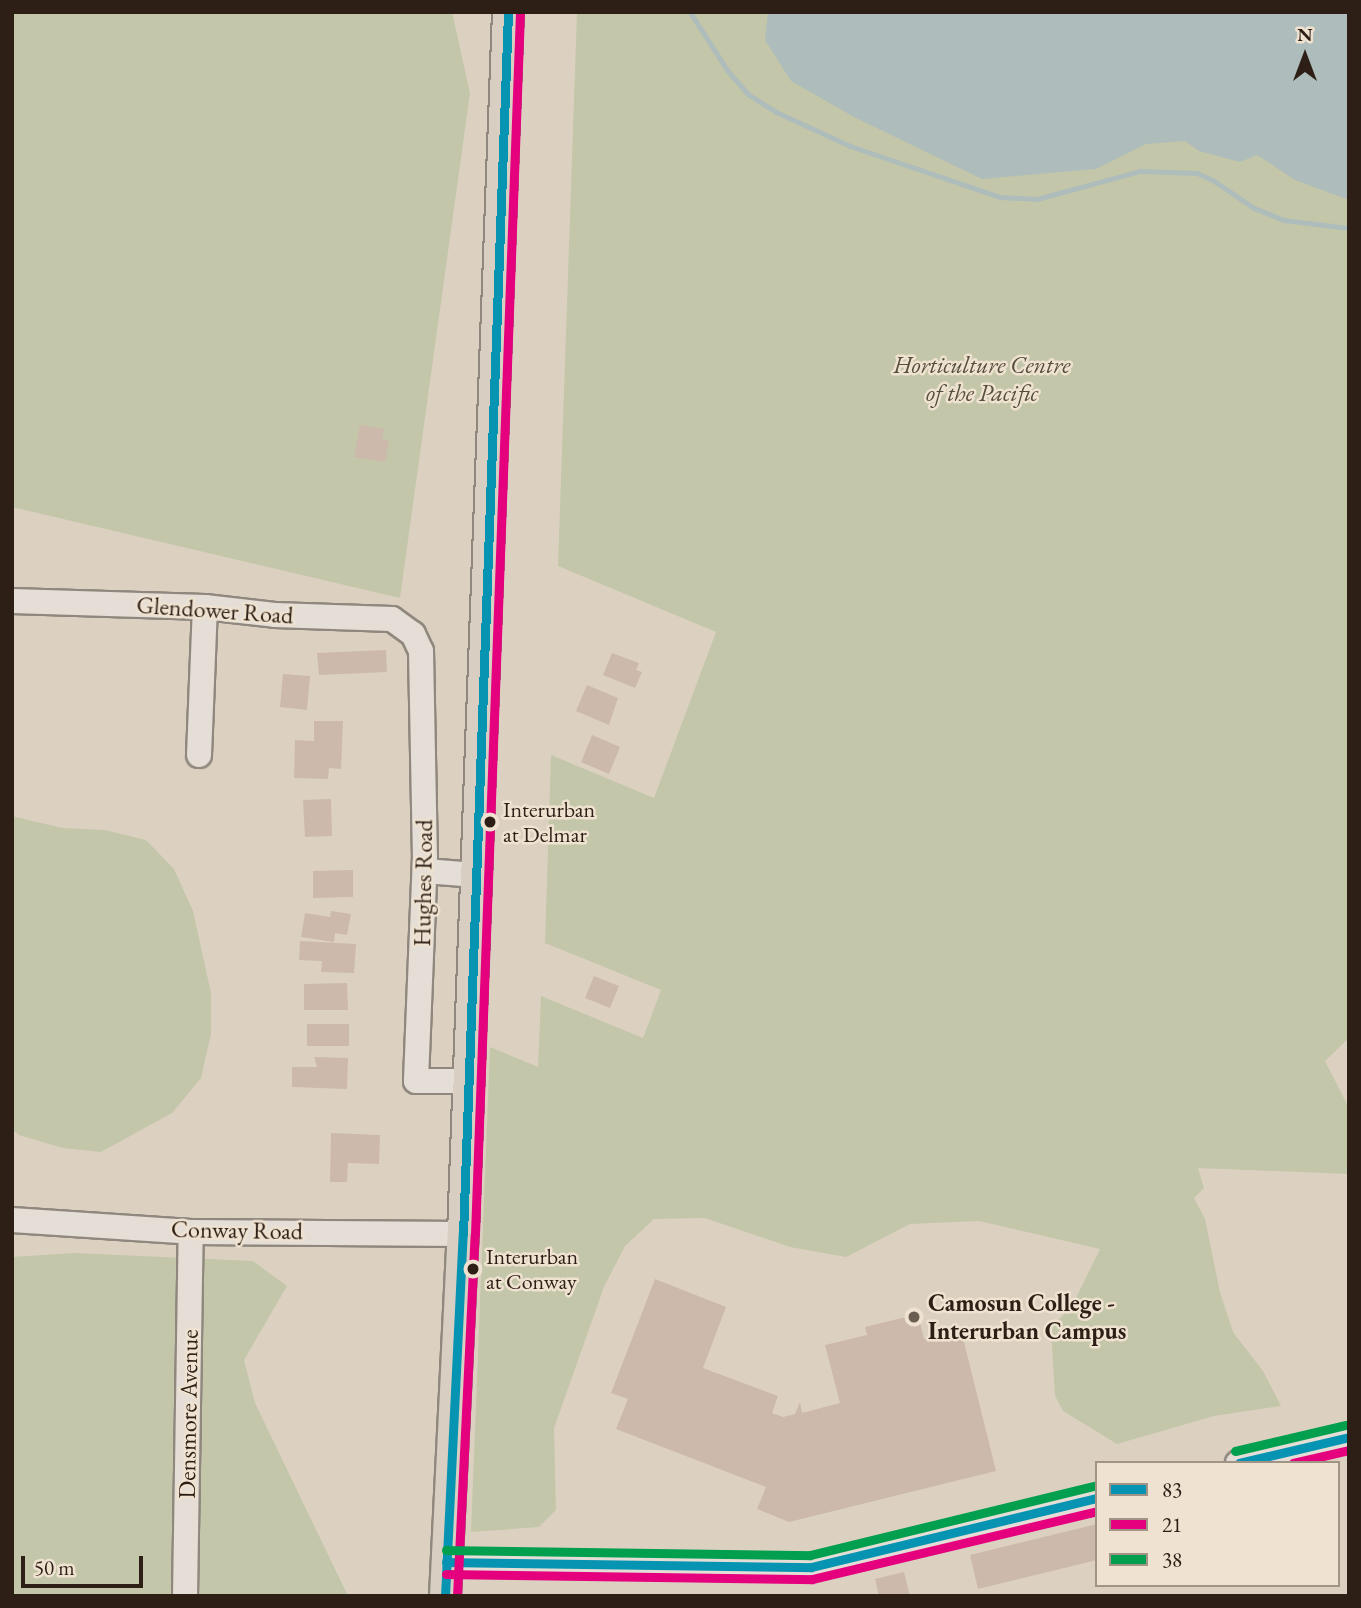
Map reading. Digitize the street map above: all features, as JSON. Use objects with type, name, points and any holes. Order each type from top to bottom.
[{"type":"main road","points":[[445,1596],[463,1234],[508,12]]},
{"type":"street","name":"Glendower Road","points":[[12,601],[205,607],[275,615],[391,619],[413,634]]},
{"type":"street","points":[[199,754],[205,607]]},
{"type":"street","name":"Hughes Road","points":[[413,634],[421,651],[425,871],[416,1081],[469,1082]]},
{"type":"street","points":[[425,871],[476,874]]},
{"type":"street","name":"Conway Road","points":[[12,1220],[191,1231],[463,1234]]},
{"type":"street","name":"Densmore Avenue","points":[[186,1596],[191,1231]]},
{"type":"street","points":[[1247,1461],[1349,1437]]},
{"type":"street","points":[[446,1562],[811,1567],[1095,1497]]},
{"type":"green space","points":[[12,12],[452,12],[470,93],[400,598],[12,507]]},
{"type":"green space","name":"Horticulture Centre of the Pacific","points":[[577,12],[1349,12],[1349,1038],[1325,1061],[1349,1108],[1349,1174],[1198,1168],[1204,1188],[1194,1198],[1205,1219],[1220,1292],[1233,1332],[1263,1371],[1281,1406],[1214,1416],[1117,1444],[1063,1411],[1055,1396],[1051,1329],[1074,1302],[1100,1249],[979,1221],[910,1224],[846,1257],[790,1247],[705,1218],[654,1219],[625,1246],[604,1287],[554,1428],[556,1510],[539,1527],[471,1532],[490,1047],[538,1067],[541,996],[643,1038],[661,990],[545,943],[551,755],[654,798],[716,632],[558,566]]},
{"type":"green space","points":[[12,816],[62,828],[105,830],[146,840],[174,869],[193,911],[211,993],[211,1034],[201,1078],[172,1113],[101,1152],[63,1148],[19,1135],[12,1129]]},
{"type":"green space","points":[[74,1253],[253,1261],[287,1286],[244,1360],[255,1403],[348,1596],[12,1596],[12,1257]]},
{"type":"shaded area","points":[[768,12],[1349,12],[1349,200],[1295,180],[1257,155],[1240,162],[1199,151],[1185,141],[1146,144],[1096,169],[982,179],[854,117],[791,81],[765,40]]},
{"type":"building","points":[[360,425],[384,429],[382,439],[389,440],[385,462],[354,457]]},
{"type":"building","points":[[386,650],[387,672],[319,675],[317,653]]},
{"type":"building","points":[[612,653],[639,663],[636,670],[642,672],[635,688],[603,675]]},
{"type":"building","points":[[283,674],[310,676],[307,710],[280,707]]},
{"type":"building","points":[[587,685],[618,698],[609,725],[576,711]]},
{"type":"building","points":[[314,721],[343,721],[341,769],[329,768],[328,779],[294,778],[295,740],[314,741]]},
{"type":"building","points":[[592,735],[620,747],[609,774],[581,762]]},
{"type":"building","points":[[331,799],[332,836],[305,837],[303,800]]},
{"type":"building","points":[[353,870],[353,897],[313,898],[313,871]]},
{"type":"building","points":[[331,911],[351,914],[347,935],[335,933],[334,942],[301,937],[305,913],[330,917]]},
{"type":"building","points":[[300,941],[356,944],[354,973],[321,972],[322,961],[299,960]]},
{"type":"building","points":[[594,976],[619,986],[610,1008],[585,998]]},
{"type":"building","points":[[347,983],[348,1010],[304,1010],[304,984]]},
{"type":"building","points":[[307,1024],[349,1024],[349,1046],[307,1046]]},
{"type":"building","points":[[314,1057],[348,1058],[347,1089],[292,1087],[292,1067],[317,1067]]},
{"type":"building","points":[[331,1133],[380,1135],[379,1164],[348,1163],[347,1182],[330,1182]]},
{"type":"building","points":[[655,1279],[726,1307],[703,1368],[778,1396],[772,1413],[783,1417],[795,1414],[800,1402],[802,1413],[840,1403],[825,1345],[867,1335],[865,1327],[918,1314],[924,1339],[961,1330],[996,1471],[789,1522],[757,1509],[766,1487],[616,1429],[628,1399],[611,1393]]},
{"type":"building","points":[[1095,1524],[1095,1560],[978,1589],[970,1555]]},
{"type":"building","points":[[904,1572],[910,1596],[879,1596],[875,1579]]},
{"type":"waterway","points":[[690,12],[727,70],[749,95],[776,112],[850,146],[1000,197],[1037,199],[1140,171],[1197,173],[1254,208],[1283,220],[1349,228]]},
{"type":"transit line","name":"83","points":[[445,1596],[463,1234],[508,12]]},
{"type":"transit line","name":"21","points":[[457,1596],[475,1234],[520,12]]},
{"type":"transit line","name":"38","points":[[1235,1451],[1346,1425]]},
{"type":"transit line","name":"83","points":[[1247,1461],[1349,1437]]},
{"type":"transit line","name":"21","points":[[1302,1461],[1349,1450]]},
{"type":"transit line","name":"38","points":[[446,1550],[810,1555],[1094,1486]]},
{"type":"transit line","name":"83","points":[[446,1562],[811,1567],[1095,1498]]},
{"type":"transit line","name":"21","points":[[446,1574],[812,1579],[1095,1511]]},
{"type":"place","name":"Interurban at Delmar","points":[[490,822]]},
{"type":"place","name":"Interurban at Conway","points":[[473,1269]]},
{"type":"place","name":"Camosun College - Interurban Campus","points":[[914,1317]]}]
